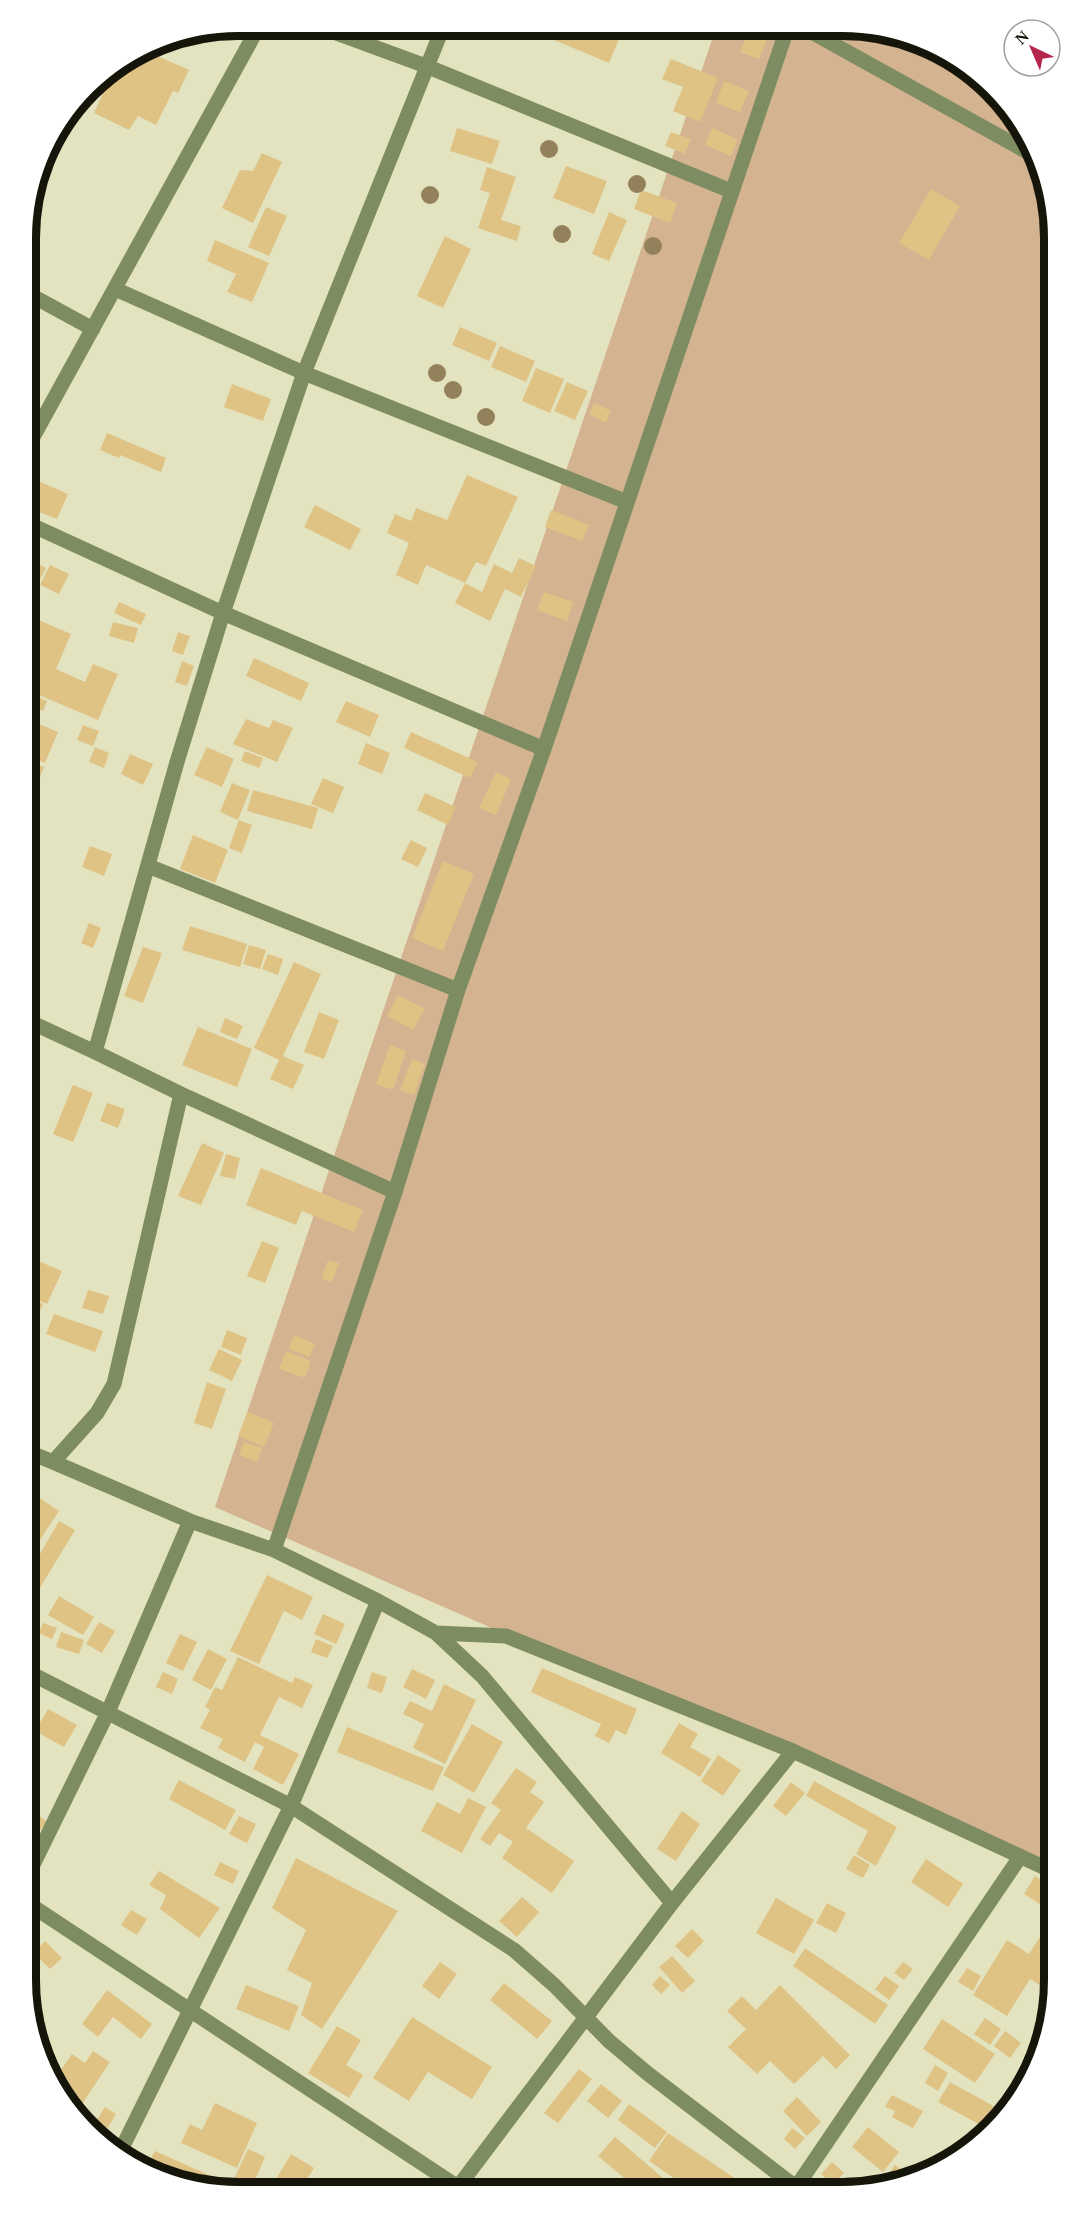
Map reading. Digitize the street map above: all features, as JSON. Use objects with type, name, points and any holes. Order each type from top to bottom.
[{"type":"street","points":[[36,432],[254,36]]},
{"type":"street","points":[[344,36],[426,66],[731,191]]},
{"type":"street","points":[[95,1052],[223,613],[304,373],[439,36]]},
{"type":"street","points":[[274,1550],[395,1192],[458,990],[544,749],[785,36]]},
{"type":"street","points":[[819,36],[1023,149]]},
{"type":"street","points":[[115,290],[304,373],[627,502]]},
{"type":"street","points":[[36,298],[93,329]]},
{"type":"street","points":[[36,527],[223,613],[544,749]]},
{"type":"street","points":[[148,866],[458,990]]},
{"type":"street","points":[[36,1025],[395,1192]]},
{"type":"street","points":[[53,1462],[97,1413],[114,1384],[181,1094]]},
{"type":"street","points":[[36,1455],[190,1521],[274,1550],[378,1601],[436,1633],[482,1676],[672,1903]]},
{"type":"street","points":[[36,1859],[108,1712],[190,1521]]},
{"type":"street","points":[[123,2146],[291,1806],[378,1601]]},
{"type":"street","points":[[436,1633],[506,1636],[793,1751],[1044,1868]]},
{"type":"street","points":[[36,1676],[291,1806],[514,1950],[554,1985],[609,2041],[786,2182]]},
{"type":"street","points":[[462,2182],[672,1903],[793,1751]]},
{"type":"street","points":[[803,2182],[1020,1857]]},
{"type":"street","points":[[36,1909],[192,2010],[447,2182]]},
{"type":"shaded area","points":[[713,36],[869,38],[907,47],[932,57],[975,86],[1010,126],[1023,148],[1033,173],[1044,224],[1044,1870],[215,1507]]},
{"type":"building","points":[[544,36],[612,36],[619,39],[609,63]]},
{"type":"building","points":[[747,36],[768,36],[759,59],[740,52]]},
{"type":"building","points":[[154,54],[189,70],[178,93],[173,91],[156,125],[138,116],[129,130],[94,113],[105,89],[103,88],[126,70]]},
{"type":"building","points":[[671,59],[718,78],[700,122],[673,111],[683,87],[662,79]]},
{"type":"building","points":[[724,81],[749,91],[740,112],[716,103]]},
{"type":"building","points":[[457,128],[500,141],[492,164],[450,151]]},
{"type":"building","points":[[712,128],[738,139],[731,156],[705,145]]},
{"type":"building","points":[[671,132],[691,139],[685,154],[665,146]]},
{"type":"building","points":[[262,153],[282,162],[253,223],[222,208],[240,170],[253,171]]},
{"type":"building","points":[[566,166],[607,181],[594,214],[553,198]]},
{"type":"building","points":[[487,167],[516,177],[501,220],[521,226],[517,241],[478,228],[490,193],[480,190]]},
{"type":"building","points":[[931,189],[960,206],[929,260],[899,243]]},
{"type":"building","points":[[641,190],[677,203],[670,223],[634,209]]},
{"type":"building","points":[[266,207],[287,216],[269,256],[248,247]]},
{"type":"building","points":[[609,212],[627,220],[609,261],[592,254]]},
{"type":"building","points":[[445,236],[471,249],[443,308],[417,296]]},
{"type":"building","points":[[215,240],[269,263],[252,302],[227,292],[236,274],[207,261]]},
{"type":"building","points":[[460,327],[497,343],[489,361],[452,345]]},
{"type":"building","points":[[500,346],[535,361],[526,382],[491,367]]},
{"type":"building","points":[[536,368],[564,379],[550,413],[522,401]]},
{"type":"building","points":[[567,382],[588,391],[575,420],[554,411]]},
{"type":"building","points":[[232,384],[271,399],[263,421],[224,407]]},
{"type":"building","points":[[594,403],[611,411],[606,423],[589,414]]},
{"type":"building","points":[[107,433],[166,458],[161,472],[120,455],[119,458],[100,450]]},
{"type":"building","points":[[467,475],[518,497],[486,566],[476,562],[465,583],[426,565],[418,585],[396,575],[409,543],[387,533],[395,514],[411,521],[416,508],[447,520]]},
{"type":"building","points":[[36,480],[68,494],[57,519],[36,511]]},
{"type":"building","points":[[315,505],[361,529],[350,550],[304,527]]},
{"type":"building","points":[[551,510],[589,525],[582,541],[545,527]]},
{"type":"building","points":[[519,558],[536,566],[521,597],[505,589],[490,621],[455,603],[465,583],[482,592],[494,564],[512,573]]},
{"type":"building","points":[[36,563],[46,568],[36,584]]},
{"type":"building","points":[[50,565],[69,574],[59,594],[40,585]]},
{"type":"building","points":[[544,592],[573,602],[567,621],[537,610]]},
{"type":"building","points":[[119,602],[146,614],[141,625],[114,613]]},
{"type":"building","points":[[36,619],[71,634],[56,669],[85,682],[93,664],[118,674],[98,720],[36,694]]},
{"type":"building","points":[[113,622],[138,628],[134,643],[109,636]]},
{"type":"building","points":[[178,632],[190,636],[183,655],[172,651]]},
{"type":"building","points":[[254,658],[309,683],[301,701],[246,676]]},
{"type":"building","points":[[182,661],[194,666],[187,686],[175,682]]},
{"type":"building","points":[[36,697],[47,701],[43,711],[36,708]]},
{"type":"building","points":[[346,701],[379,715],[370,737],[336,722]]},
{"type":"building","points":[[246,719],[269,728],[273,720],[293,728],[277,762],[233,744]]},
{"type":"building","points":[[36,723],[58,732],[45,763],[36,759]]},
{"type":"building","points":[[83,725],[99,731],[93,746],[77,740]]},
{"type":"building","points":[[411,732],[478,762],[470,778],[404,748]]},
{"type":"building","points":[[366,743],[390,753],[382,774],[358,764]]},
{"type":"building","points":[[95,747],[109,753],[104,768],[89,762]]},
{"type":"building","points":[[207,747],[234,759],[222,787],[194,775]]},
{"type":"building","points":[[245,751],[263,758],[259,768],[241,761]]},
{"type":"building","points":[[130,754],[153,764],[143,785],[121,774]]},
{"type":"building","points":[[36,764],[44,767],[36,786]]},
{"type":"building","points":[[496,772],[511,779],[496,815],[479,808]]},
{"type":"building","points":[[323,778],[344,787],[333,813],[311,804]]},
{"type":"building","points":[[232,783],[250,790],[238,820],[220,812]]},
{"type":"building","points":[[253,790],[318,808],[312,829],[247,811]]},
{"type":"building","points":[[425,793],[456,807],[448,825],[417,810]]},
{"type":"building","points":[[239,820],[252,825],[242,853],[229,848]]},
{"type":"building","points":[[193,835],[228,850],[215,883],[180,869]]},
{"type":"building","points":[[411,840],[427,848],[418,867],[401,859]]},
{"type":"building","points":[[90,846],[112,854],[104,876],[82,867]]},
{"type":"building","points":[[443,861],[474,874],[443,951],[412,938]]},
{"type":"building","points":[[89,923],[101,928],[93,948],[81,943]]},
{"type":"building","points":[[190,926],[247,944],[240,967],[182,950]]},
{"type":"building","points":[[249,945],[266,950],[260,969],[243,964]]},
{"type":"building","points":[[143,947],[162,953],[143,1003],[124,996]]},
{"type":"building","points":[[268,954],[283,959],[278,975],[262,969]]},
{"type":"building","points":[[294,962],[321,974],[283,1056],[304,1065],[293,1089],[270,1079],[279,1060],[254,1048]]},
{"type":"building","points":[[398,995],[425,1009],[413,1030],[387,1016]]},
{"type":"building","points":[[319,1012],[339,1020],[324,1059],[304,1052]]},
{"type":"building","points":[[225,1018],[243,1026],[237,1039],[220,1032]]},
{"type":"building","points":[[198,1027],[252,1049],[237,1087],[182,1065]]},
{"type":"building","points":[[390,1045],[406,1051],[393,1090],[376,1084]]},
{"type":"building","points":[[412,1059],[425,1064],[414,1095],[400,1090]]},
{"type":"building","points":[[73,1085],[93,1093],[73,1142],[53,1134]]},
{"type":"building","points":[[107,1103],[125,1109],[118,1128],[100,1121]]},
{"type":"building","points":[[202,1143],[224,1153],[201,1205],[178,1196]]},
{"type":"building","points":[[226,1154],[240,1158],[235,1179],[220,1176]]},
{"type":"building","points":[[261,1168],[363,1210],[354,1232],[302,1211],[296,1225],[246,1205]]},
{"type":"building","points":[[262,1241],[279,1248],[265,1283],[247,1276]]},
{"type":"building","points":[[36,1260],[62,1271],[47,1304],[36,1299]]},
{"type":"building","points":[[328,1260],[339,1263],[332,1282],[321,1279]]},
{"type":"building","points":[[88,1290],[109,1296],[103,1314],[82,1308]]},
{"type":"building","points":[[36,1301],[43,1304],[36,1319]]},
{"type":"building","points":[[54,1314],[103,1331],[95,1352],[46,1334]]},
{"type":"building","points":[[227,1330],[247,1338],[241,1355],[221,1347]]},
{"type":"building","points":[[294,1335],[315,1344],[310,1357],[289,1349]]},
{"type":"building","points":[[219,1349],[242,1360],[232,1381],[209,1370]]},
{"type":"building","points":[[286,1351],[311,1361],[305,1378],[279,1369]]},
{"type":"building","points":[[207,1382],[226,1389],[212,1429],[194,1423]]},
{"type":"building","points":[[248,1412],[274,1423],[264,1447],[238,1436]]},
{"type":"building","points":[[244,1442],[262,1448],[257,1462],[239,1455]]},
{"type":"building","points":[[36,1496],[59,1511],[36,1546]]},
{"type":"building","points":[[59,1521],[75,1530],[36,1594],[37,1559]]},
{"type":"building","points":[[267,1575],[313,1597],[302,1620],[284,1611],[259,1664],[230,1651]]},
{"type":"building","points":[[59,1596],[94,1617],[83,1635],[48,1615]]},
{"type":"building","points":[[323,1614],[345,1624],[336,1644],[314,1634]]},
{"type":"building","points":[[99,1622],[115,1631],[102,1653],[86,1644]]},
{"type":"building","points":[[43,1623],[57,1628],[52,1639],[39,1633]]},
{"type":"building","points":[[61,1632],[84,1640],[79,1654],[56,1647]]},
{"type":"building","points":[[180,1634],[197,1642],[183,1671],[166,1663]]},
{"type":"building","points":[[316,1639],[333,1646],[327,1658],[311,1652]]},
{"type":"building","points":[[208,1649],[227,1659],[211,1690],[192,1680]]},
{"type":"building","points":[[238,1657],[292,1683],[295,1677],[313,1685],[302,1708],[279,1697],[260,1735],[299,1754],[283,1785],[253,1769],[264,1747],[255,1742],[245,1762],[218,1748],[223,1739],[200,1728],[210,1710],[205,1707],[215,1687],[222,1690]]},
{"type":"building","points":[[542,1668],[637,1709],[626,1735],[616,1730],[609,1743],[595,1736],[601,1724],[531,1692]]},
{"type":"building","points":[[412,1669],[435,1680],[426,1699],[403,1687]]},
{"type":"building","points":[[163,1672],[178,1679],[172,1694],[156,1687]]},
{"type":"building","points":[[372,1672],[387,1677],[382,1693],[367,1688]]},
{"type":"building","points":[[444,1684],[476,1700],[445,1764],[413,1748],[424,1724],[403,1714],[410,1701],[432,1711]]},
{"type":"building","points":[[48,1709],[77,1725],[64,1747],[36,1732]]},
{"type":"building","points":[[679,1723],[698,1734],[690,1747],[711,1759],[700,1777],[661,1753]]},
{"type":"building","points":[[472,1724],[503,1742],[474,1793],[443,1775]]},
{"type":"building","points":[[347,1727],[444,1767],[433,1791],[337,1752]]},
{"type":"building","points":[[718,1755],[741,1770],[723,1796],[701,1781]]},
{"type":"building","points":[[516,1768],[537,1782],[530,1792],[544,1802],[526,1828],[574,1861],[552,1893],[502,1858],[513,1842],[499,1833],[490,1846],[480,1839],[501,1810],[491,1803]]},
{"type":"building","points":[[179,1780],[236,1810],[225,1830],[169,1799]]},
{"type":"building","points":[[814,1781],[897,1827],[876,1866],[856,1854],[868,1831],[806,1796]]},
{"type":"building","points":[[791,1782],[805,1793],[786,1816],[773,1806]]},
{"type":"building","points":[[468,1798],[486,1807],[462,1853],[421,1831],[437,1802],[460,1814]]},
{"type":"building","points":[[682,1811],[700,1824],[676,1861],[657,1849]]},
{"type":"building","points":[[36,1813],[47,1822],[36,1835]]},
{"type":"building","points":[[239,1816],[256,1824],[247,1843],[229,1834]]},
{"type":"building","points":[[854,1855],[870,1865],[863,1878],[846,1869]]},
{"type":"building","points":[[296,1858],[398,1911],[322,2029],[301,2015],[312,1983],[287,1970],[306,1930],[272,1908]]},
{"type":"building","points":[[926,1859],[963,1884],[948,1907],[911,1882]]},
{"type":"building","points":[[220,1862],[239,1871],[233,1884],[214,1875]]},
{"type":"building","points":[[159,1871],[220,1908],[199,1938],[160,1909],[166,1895],[149,1885]]},
{"type":"building","points":[[1035,1876],[1044,1882],[1044,1907],[1024,1894]]},
{"type":"building","points":[[522,1897],[539,1912],[517,1937],[499,1921]]},
{"type":"building","points":[[776,1898],[814,1920],[794,1954],[756,1933]]},
{"type":"building","points":[[827,1903],[846,1913],[836,1933],[816,1923]]},
{"type":"building","points":[[131,1910],[147,1919],[137,1935],[121,1925]]},
{"type":"building","points":[[692,1929],[704,1941],[688,1958],[675,1946]]},
{"type":"building","points":[[1044,1931],[1044,1988],[1030,1979],[1007,2016],[973,1995],[1007,1940],[1029,1954]]},
{"type":"building","points":[[45,1941],[62,1958],[50,1969],[36,1955],[36,1951]]},
{"type":"building","points":[[805,1948],[888,2005],[875,2024],[793,1966]]},
{"type":"building","points":[[672,1956],[695,1981],[682,1993],[659,1967]]},
{"type":"building","points":[[440,1962],[457,1974],[439,1999],[422,1986]]},
{"type":"building","points":[[903,1962],[913,1969],[904,1980],[894,1973]]},
{"type":"building","points":[[967,1968],[981,1976],[973,1991],[958,1982]]},
{"type":"building","points":[[660,1976],[670,1985],[661,1994],[652,1985]]},
{"type":"building","points":[[885,1976],[899,1986],[889,2000],[875,1989]]},
{"type":"building","points":[[504,1983],[552,2021],[537,2039],[490,2000]]},
{"type":"building","points":[[246,1985],[299,2006],[289,2031],[236,2009]]},
{"type":"building","points":[[780,1985],[850,2055],[836,2069],[823,2056],[794,2084],[770,2061],[757,2074],[728,2047],[746,2029],[727,2011],[742,1996],[756,2010]]},
{"type":"building","points":[[107,1990],[152,2024],[141,2039],[113,2017],[98,2037],[82,2024]]},
{"type":"building","points":[[412,2017],[492,2067],[472,2099],[428,2072],[409,2101],[373,2078]]},
{"type":"building","points":[[985,2018],[1001,2029],[990,2045],[974,2034]]},
{"type":"building","points":[[942,2019],[995,2054],[975,2083],[923,2049]]},
{"type":"building","points":[[337,2026],[361,2040],[346,2065],[363,2075],[349,2098],[308,2073]]},
{"type":"building","points":[[1005,2031],[1021,2043],[1010,2058],[994,2046]]},
{"type":"building","points":[[93,2051],[110,2062],[81,2106],[59,2073],[72,2054],[85,2063]]},
{"type":"building","points":[[1025,2062],[1026,2062],[1019,2076],[1017,2075]]},
{"type":"building","points":[[935,2065],[948,2073],[938,2091],[925,2083]]},
{"type":"building","points":[[579,2069],[592,2079],[558,2123],[544,2113]]},
{"type":"building","points":[[950,2082],[997,2108],[982,2126],[938,2102]]},
{"type":"building","points":[[601,2084],[622,2101],[608,2118],[587,2101]]},
{"type":"building","points":[[892,2095],[923,2111],[913,2128],[892,2117],[895,2111],[885,2107]]},
{"type":"building","points":[[797,2097],[821,2122],[807,2136],[783,2111]]},
{"type":"building","points":[[215,2103],[257,2123],[237,2168],[181,2143],[190,2124],[202,2130]]},
{"type":"building","points":[[629,2104],[667,2132],[655,2148],[618,2120]]},
{"type":"building","points":[[105,2107],[116,2114],[105,2132],[95,2123]]},
{"type":"building","points":[[868,2127],[899,2152],[883,2172],[852,2147]]},
{"type":"building","points":[[792,2128],[805,2138],[795,2149],[784,2139]]},
{"type":"building","points":[[668,2133],[740,2182],[679,2182],[649,2161]]},
{"type":"building","points":[[615,2137],[668,2182],[629,2182],[598,2156]]},
{"type":"building","points":[[248,2149],[265,2157],[254,2182],[233,2182]]},
{"type":"building","points":[[155,2151],[222,2181],[185,2175],[160,2167],[149,2162]]},
{"type":"building","points":[[291,2154],[314,2168],[305,2182],[274,2182]]},
{"type":"building","points":[[832,2162],[844,2173],[836,2182],[830,2182],[821,2174]]},
{"type":"building","points":[[895,2165],[905,2172],[895,2175],[887,2177]]}]
